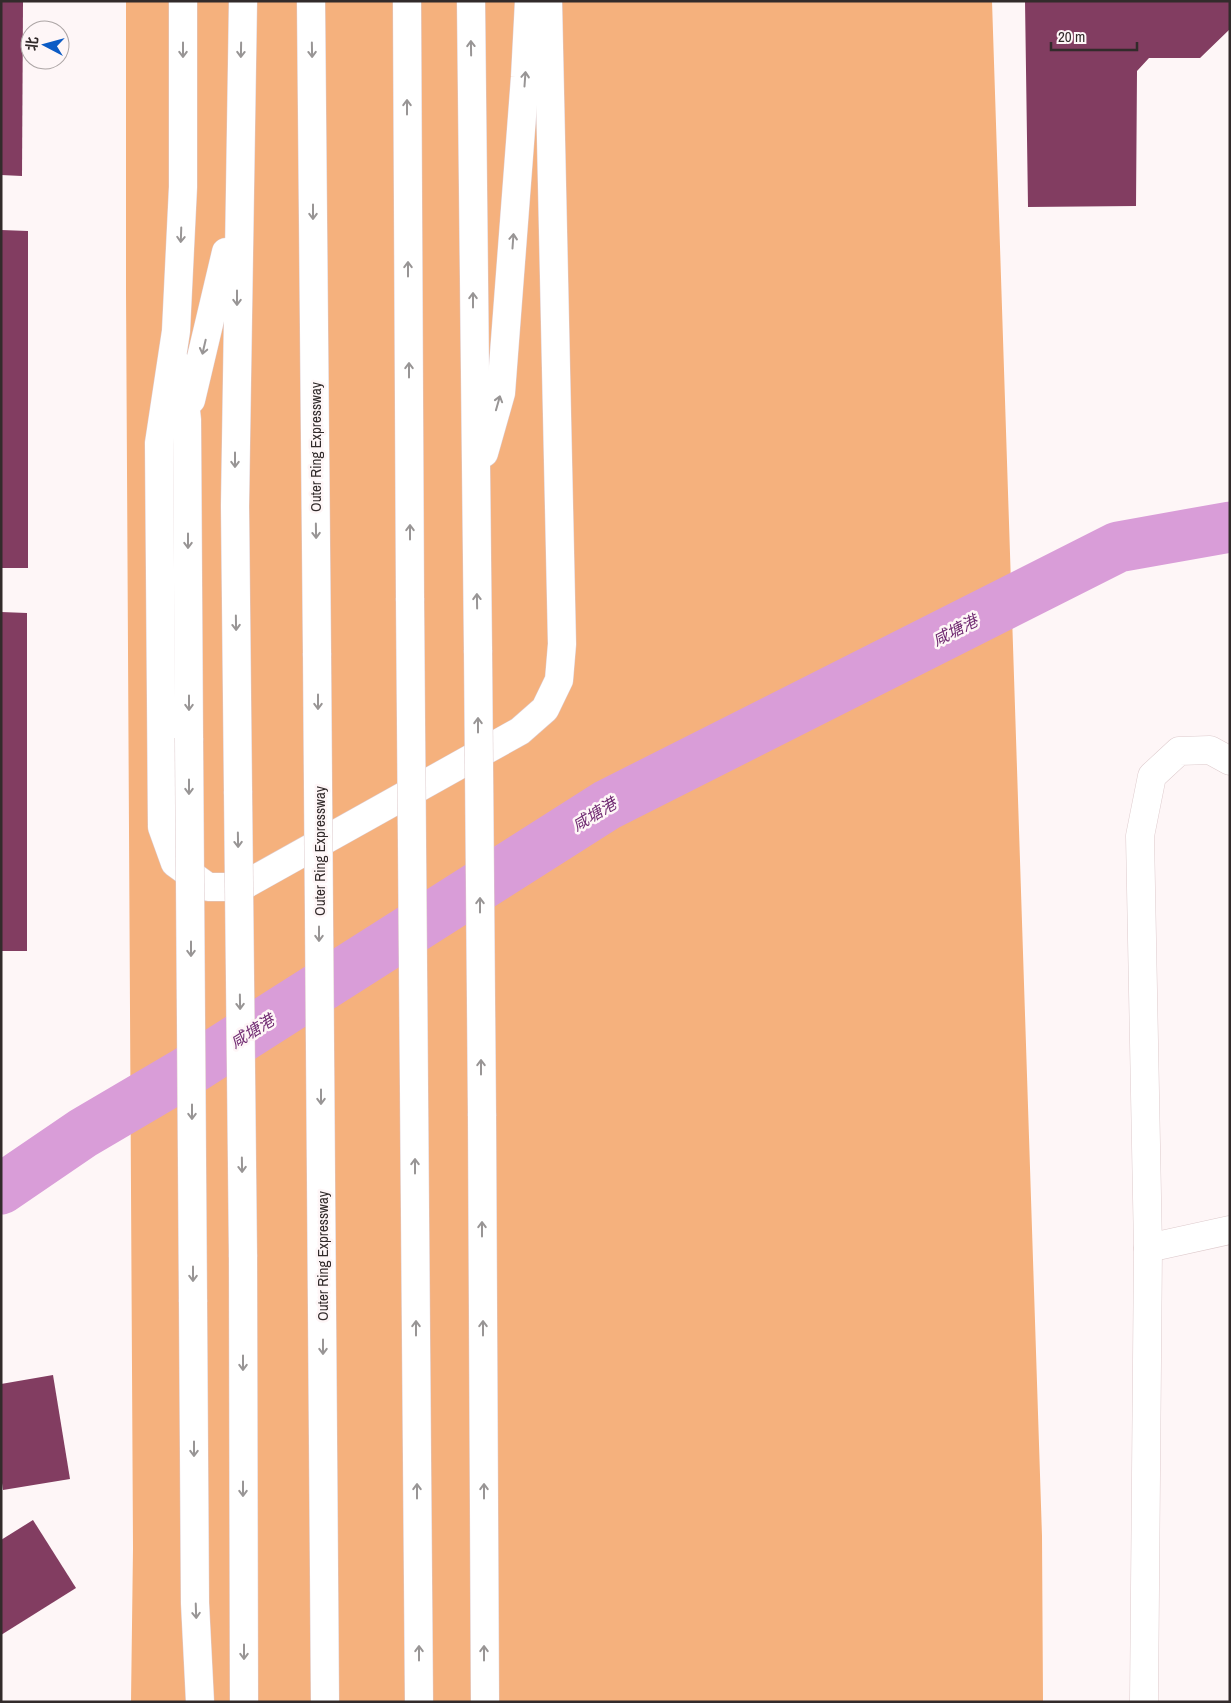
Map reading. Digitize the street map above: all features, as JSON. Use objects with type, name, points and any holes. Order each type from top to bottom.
[{"type":"main road","points":[[183,1],[182,187],[176,331],[160,443],[162,827],[175,863],[208,887],[241,887],[520,731],[544,709],[559,680],[562,635],[548,1]]},
{"type":"main road","points":[[243,1],[238,197],[235,506],[243,1257],[244,1702]]},
{"type":"main road","name":"Outer Ring Expressway","points":[[311,1],[325,1702]]},
{"type":"main road","points":[[407,1],[419,1702]]},
{"type":"main road","points":[[470,1],[482,1116],[484,1702]]},
{"type":"main road","points":[[476,483],[501,392],[529,1]]},
{"type":"main road","points":[[187,420],[238,197]]},
{"type":"main road","points":[[176,331],[187,420],[195,1603],[200,1702]]},
{"type":"main road","points":[[1144,1702],[1148,1248],[1140,836],[1152,776],[1179,751],[1210,750],[1230,761]]},
{"type":"main road","points":[[1148,1248],[1230,1230]]},
{"type":"shaded area","points":[[126,1],[992,1],[1042,1536],[1043,1702],[131,1702],[133,1548]]},
{"type":"building","points":[[1,1],[23,1],[23,20],[20,20],[20,70],[23,70],[22,176],[1,175]]},
{"type":"building","points":[[1025,1],[1230,1],[1230,29],[1200,58],[1149,58],[1137,71],[1136,206],[1028,207]]},
{"type":"building","points":[[1,230],[28,231],[28,568],[1,568]]},
{"type":"building","points":[[1,612],[27,613],[27,951],[1,951]]},
{"type":"building","points":[[53,1375],[70,1479],[3,1490],[1,1476],[1,1384]]},
{"type":"building","points":[[33,1520],[76,1588],[1,1635],[1,1540]]},
{"type":"waterway","name":"咸塘港","points":[[1,1189],[83,1133],[185,1073],[607,805],[1118,547],[1230,527]]}]
